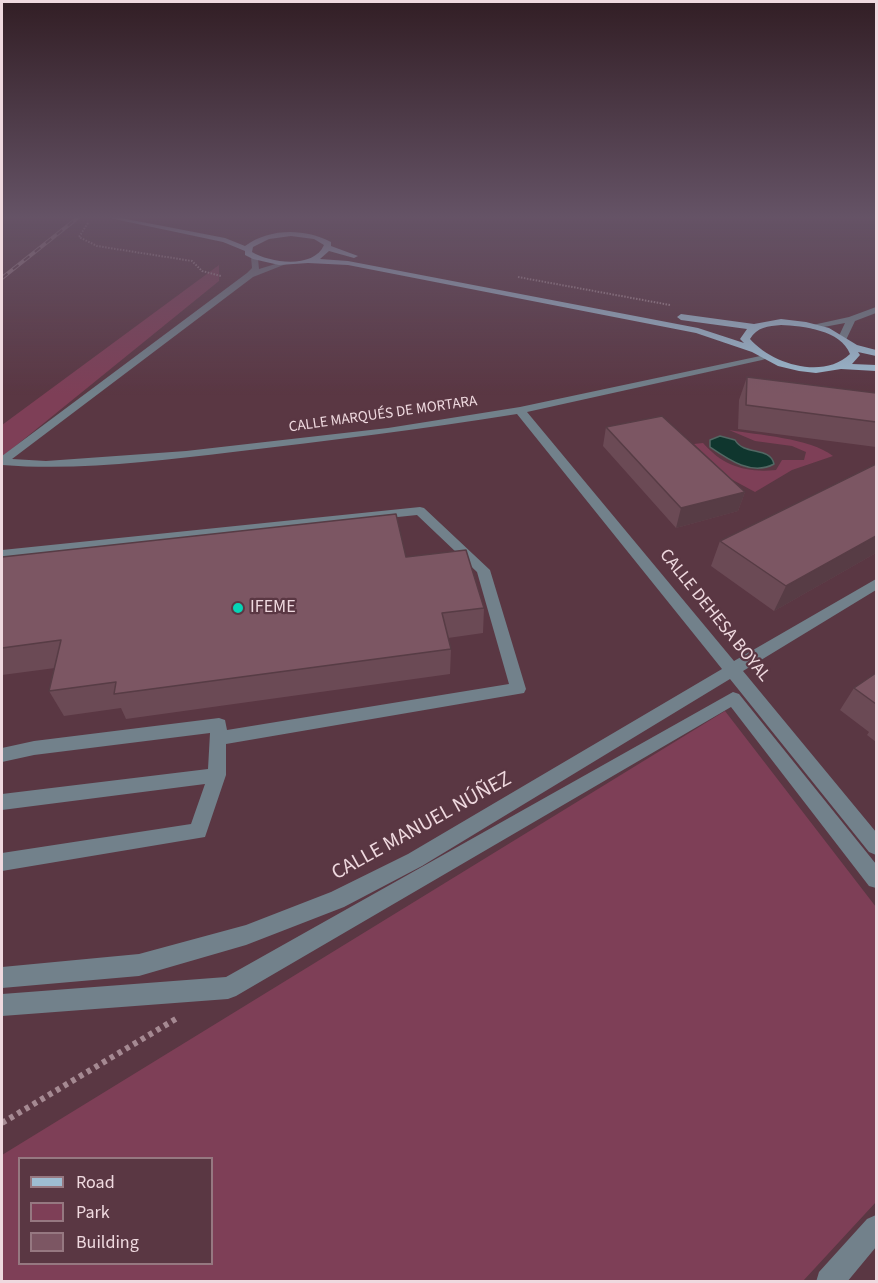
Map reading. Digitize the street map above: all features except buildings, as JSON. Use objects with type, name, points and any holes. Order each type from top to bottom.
[{"type":"main road","points":[[414,276],[698,331],[751,349],[762,357],[781,364],[805,369],[841,366],[876,368]]},
{"type":"main road","points":[[460,276],[599,302]]},
{"type":"main road","points":[[668,315],[756,327],[786,322],[813,326],[843,338],[852,347],[855,355],[851,361],[841,366]]},
{"type":"main road","points":[[751,349],[745,339],[748,332],[756,327]]},
{"type":"main road","points":[[852,347],[876,353]]},
{"type":"street","points":[[2,462],[248,276]]},
{"type":"street","points":[[246,278],[251,276]]},
{"type":"street","points":[[813,326],[851,320],[876,310]]},
{"type":"street","points":[[843,338],[851,320]]},
{"type":"street","name":"CALLE MARQUÉS DE MORTARA","points":[[2,462],[46,464],[186,454],[388,431],[520,410],[762,357]]},
{"type":"street","name":"CALLE DEHESA BOYAL","points":[[520,410],[876,846]]},
{"type":"street","points":[[2,554],[420,512],[483,570],[518,689],[218,738]]},
{"type":"street","name":"CALLE MANUEL NÚÑEZ","points":[[2,978],[139,965],[246,935],[337,900],[415,860],[876,584]]},
{"type":"street","points":[[2,1005],[228,988],[733,698],[876,879]]},
{"type":"street","points":[[2,755],[34,748],[219,725],[217,775],[198,831],[2,862]]},
{"type":"street","points":[[2,802],[217,775]]},
{"type":"street","points":[[829,1281],[876,1228]]},
{"type":"path","points":[[233,276],[246,278]]},
{"type":"path","points":[[516,277],[676,306]]},
{"type":"path","points":[[2,1123],[189,1011]]},
{"type":"green space","points":[[204,276],[219,276],[219,281],[2,457],[2,425]]},
{"type":"green space","points":[[729,430],[798,441],[833,456],[792,470],[755,492],[731,479],[694,444],[703,443],[719,457],[736,466],[765,471],[776,470],[782,460],[804,460],[806,452],[792,446],[755,441]]},
{"type":"green space","points":[[725,711],[876,907],[876,1202],[803,1281],[2,1281],[2,1155]]},
{"type":"shaded area","points":[[720,436],[735,440],[744,448],[767,455],[772,458],[774,464],[757,468],[733,461],[710,447],[710,440]]},
{"type":"place","name":"IFEME","points":[[238,608]]}]
